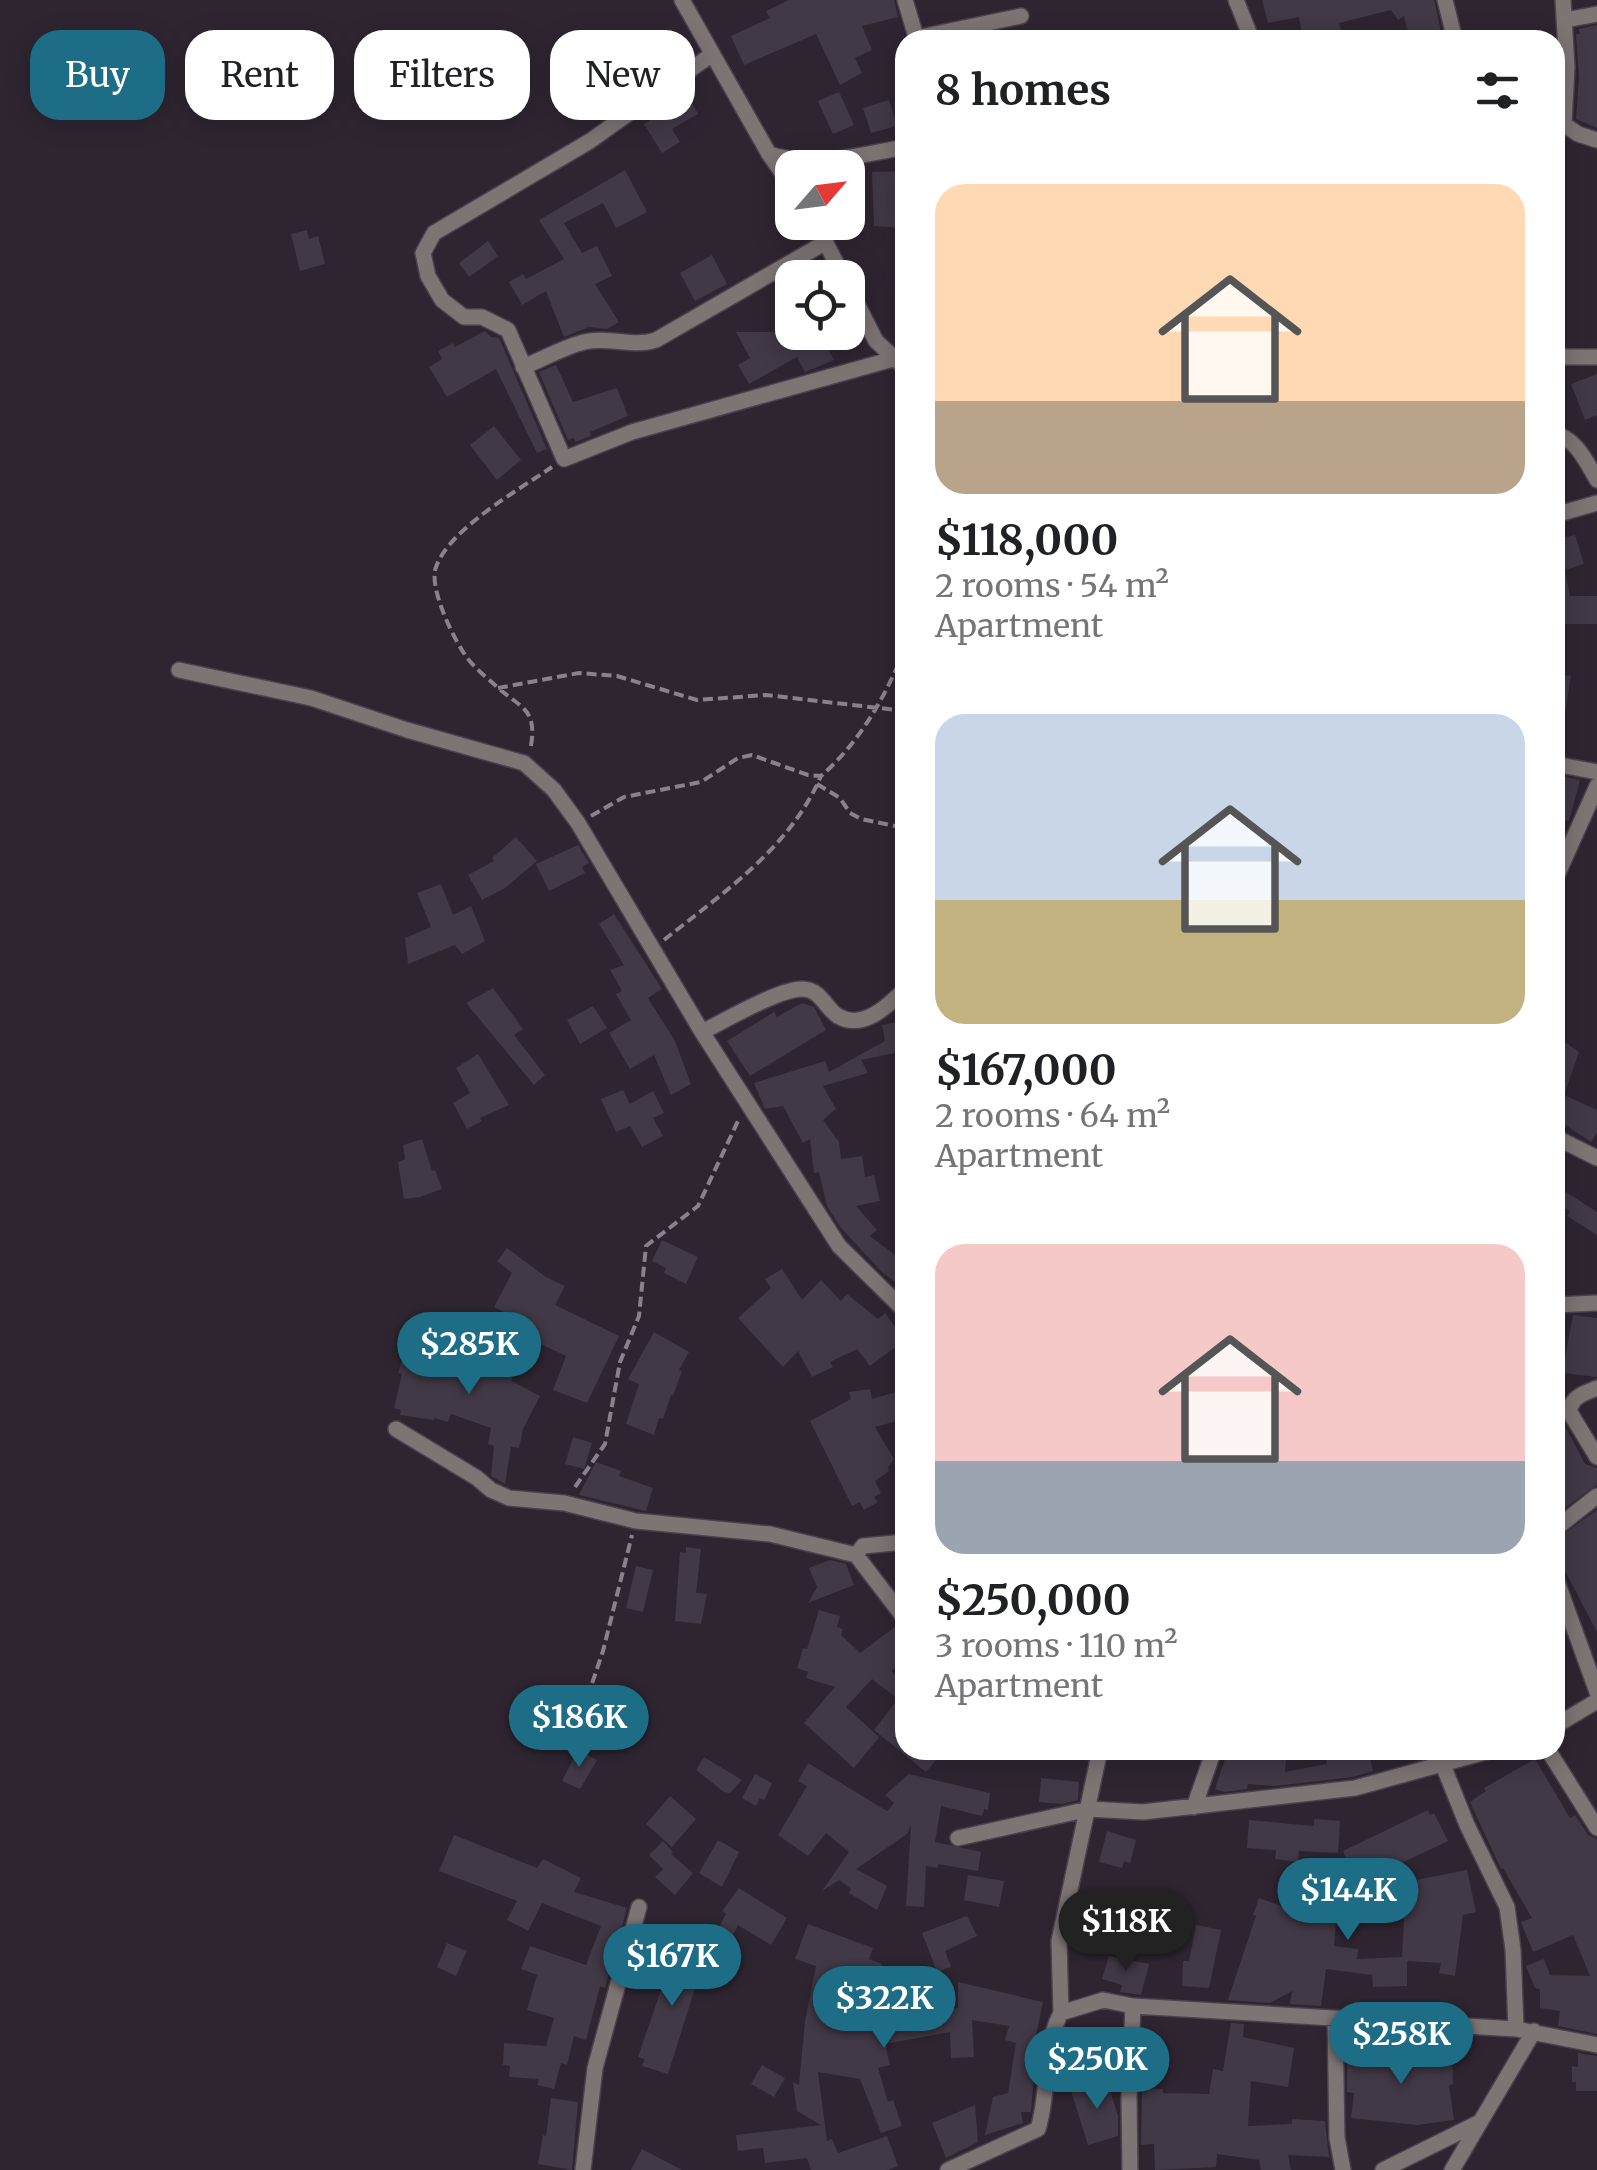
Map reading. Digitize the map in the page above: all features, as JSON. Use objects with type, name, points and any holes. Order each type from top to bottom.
[{"type":"street","points":[[682,0],[775,163]]},
{"type":"street","points":[[904,0],[913,30]]},
{"type":"street","points":[[1236,0],[1248,30]]},
{"type":"street","points":[[1446,0],[1453,30]]},
{"type":"street","points":[[1563,0],[1568,67],[1565,87]]},
{"type":"street","points":[[1565,20],[1597,14]]},
{"type":"street","points":[[957,30],[1021,16]]},
{"type":"street","points":[[711,56],[590,141],[434,233],[423,253],[428,276],[442,300],[464,317],[482,317],[508,330],[564,459],[632,432],[895,365]]},
{"type":"street","points":[[1565,125],[1597,140]]},
{"type":"street","points":[[769,154],[792,162],[822,162],[895,149]]},
{"type":"street","points":[[523,366],[583,342],[614,339],[643,344],[656,340],[826,242],[835,260]]},
{"type":"street","points":[[865,319],[876,340],[895,360]]},
{"type":"street","points":[[1565,357],[1597,357]]},
{"type":"street","points":[[1565,437],[1584,457],[1597,480]]},
{"type":"street","points":[[1565,512],[1597,503]]},
{"type":"street","points":[[179,670],[311,698],[524,763],[554,790],[578,823],[702,1032],[839,1246],[895,1301]]},
{"type":"street","points":[[1565,766],[1597,772]]},
{"type":"street","points":[[1565,858],[1597,786]]},
{"type":"street","points":[[702,1032],[802,989],[816,992],[838,1016],[853,1021],[882,1012],[895,999]]},
{"type":"street","points":[[1565,1142],[1597,1158]]},
{"type":"street","points":[[1565,1304],[1597,1302]]},
{"type":"street","points":[[1597,1388],[1571,1402],[1569,1410],[1597,1457]]},
{"type":"street","points":[[396,1429],[509,1498],[564,1503],[636,1521],[770,1534],[856,1555],[895,1605]]},
{"type":"street","points":[[1565,1521],[1597,1496]]},
{"type":"street","points":[[856,1555],[864,1546],[895,1543]]},
{"type":"street","points":[[1565,1604],[1597,1692]]},
{"type":"street","points":[[1565,1720],[1597,1701]]},
{"type":"street","points":[[948,2170],[1038,2128],[1044,2109],[1051,2032],[1061,2013],[1059,1941],[1098,1760]]},
{"type":"street","points":[[1194,1807],[1210,1760]]},
{"type":"street","points":[[1441,1760],[1507,1908],[1516,2028]]},
{"type":"street","points":[[958,1838],[1089,1809],[1143,1812],[1355,1788],[1462,1760]]},
{"type":"street","points":[[1554,1760],[1597,1828]]},
{"type":"street","points":[[583,2170],[595,2068],[639,1907]]},
{"type":"street","points":[[1061,2013],[1103,2000],[1134,2006],[1516,2028],[1597,2045]]},
{"type":"street","points":[[1130,2170],[1134,2006]]},
{"type":"street","points":[[1335,2019],[1336,2120],[1343,2170]]},
{"type":"street","points":[[1452,2170],[1534,2031]]},
{"type":"street","points":[[1383,2170],[1478,2122]]},
{"type":"path","points":[[524,763],[533,730],[531,716],[468,659],[435,588],[436,567],[454,542],[485,512],[564,459]]},
{"type":"path","points":[[653,949],[779,842],[804,812],[820,776],[844,757],[895,668]]},
{"type":"path","points":[[498,688],[579,673],[617,676],[697,700],[766,695],[895,710]]},
{"type":"path","points":[[578,823],[624,797],[701,782],[738,758],[752,755],[820,776]]},
{"type":"path","points":[[817,784],[840,798],[850,814],[895,826]]},
{"type":"path","points":[[564,1503],[605,1444],[620,1362],[639,1316],[646,1246],[698,1206],[747,1103]]},
{"type":"path","points":[[573,1740],[603,1651],[636,1521]]},
{"type":"building","points":[[789,0],[894,0],[898,17],[862,26],[872,50],[855,58],[862,73],[840,85],[816,34],[744,65],[731,36],[770,18],[766,11]]},
{"type":"building","points":[[1262,0],[1434,0],[1441,30],[1408,30],[1404,16],[1398,20],[1391,10],[1339,23],[1341,30],[1301,30],[1299,17],[1268,23]]},
{"type":"building","points":[[1597,25],[1597,128],[1576,119],[1576,34],[1580,34],[1579,29]]},
{"type":"building","points":[[839,92],[854,125],[833,134],[818,101]]},
{"type":"building","points":[[889,100],[895,127],[871,133],[863,108]]},
{"type":"building","points":[[650,120],[688,120],[672,129],[680,142],[662,153],[644,124]]},
{"type":"building","points":[[625,170],[647,212],[616,228],[603,203],[564,223],[582,253],[597,246],[612,276],[595,284],[619,322],[607,329],[589,327],[564,337],[546,291],[522,305],[509,282],[523,274],[526,279],[564,259],[539,220]]},
{"type":"building","points":[[895,171],[895,227],[874,226],[872,172]]},
{"type":"building","points":[[307,230],[309,239],[318,236],[325,264],[300,271],[291,234]]},
{"type":"building","points":[[488,241],[498,256],[469,277],[459,263]]},
{"type":"building","points":[[712,255],[727,284],[695,301],[680,273]]},
{"type":"building","points":[[485,331],[499,338],[547,449],[537,453],[496,369],[447,397],[429,367],[442,359],[438,351]]},
{"type":"building","points":[[736,332],[775,332],[775,350],[829,350],[834,360],[805,372],[797,357],[749,384],[738,365],[750,358]]},
{"type":"building","points":[[556,365],[573,402],[617,388],[628,416],[590,432],[591,436],[575,442],[574,438],[568,440],[539,372]]},
{"type":"building","points":[[1597,374],[1597,415],[1585,420],[1571,384]]},
{"type":"building","points":[[494,426],[521,460],[497,480],[470,445]]},
{"type":"building","points":[[1575,535],[1584,564],[1565,570],[1565,538]]},
{"type":"building","points":[[1565,570],[1570,596],[1597,596],[1597,624],[1565,624]]},
{"type":"building","points":[[1565,675],[1571,676],[1565,714]]},
{"type":"building","points":[[1565,777],[1580,780],[1569,821],[1565,820]]},
{"type":"building","points":[[516,837],[537,861],[505,888],[482,900],[468,875],[494,861],[492,858]]},
{"type":"building","points":[[578,845],[589,863],[582,867],[585,873],[549,891],[536,864]]},
{"type":"building","points":[[441,884],[453,915],[471,906],[485,941],[462,954],[455,945],[408,964],[405,938],[431,927],[417,893]]},
{"type":"building","points":[[614,914],[662,989],[648,998],[675,1041],[691,1084],[671,1095],[654,1055],[630,1069],[609,1033],[631,1020],[616,994],[622,991],[610,970],[624,965],[599,924]]},
{"type":"building","points":[[493,988],[523,1029],[514,1035],[545,1075],[534,1085],[466,1003]]},
{"type":"building","points":[[802,1003],[814,1007],[826,1030],[750,1076],[727,1041],[774,1012],[777,1017]]},
{"type":"building","points":[[593,1006],[607,1028],[580,1044],[567,1020]]},
{"type":"building","points":[[895,1022],[895,1053],[861,1060],[868,1073],[823,1086],[836,1109],[823,1120],[839,1142],[841,1159],[862,1156],[865,1177],[874,1175],[880,1201],[856,1206],[877,1230],[870,1236],[895,1255],[895,1282],[841,1228],[827,1206],[819,1172],[814,1173],[810,1139],[803,1143],[783,1106],[765,1109],[754,1083],[825,1061],[829,1072],[885,1041],[882,1025]]},
{"type":"building","points":[[1565,1042],[1579,1052],[1565,1092]]},
{"type":"building","points":[[478,1054],[509,1105],[480,1118],[482,1121],[467,1129],[453,1103],[470,1093],[456,1068]]},
{"type":"building","points":[[623,1090],[630,1104],[653,1091],[664,1113],[653,1118],[663,1136],[642,1147],[630,1126],[616,1132],[601,1099]]},
{"type":"building","points":[[1565,1095],[1597,1110],[1597,1133],[1591,1142],[1565,1125]]},
{"type":"building","points":[[422,1139],[442,1189],[404,1199],[398,1162],[405,1159],[403,1145]]},
{"type":"building","points":[[1565,1191],[1597,1212],[1597,1235],[1567,1216],[1570,1211],[1565,1209]]},
{"type":"building","points":[[662,1240],[698,1257],[686,1284],[664,1273],[666,1268],[652,1261]]},
{"type":"building","points":[[507,1248],[565,1286],[555,1305],[619,1336],[587,1403],[553,1390],[566,1356],[537,1342],[539,1338],[494,1307],[512,1273],[497,1261]]},
{"type":"building","points":[[782,1269],[802,1300],[821,1280],[841,1301],[847,1294],[878,1319],[885,1313],[895,1326],[895,1347],[870,1366],[857,1349],[830,1362],[833,1367],[812,1377],[798,1351],[783,1367],[738,1318],[771,1288],[765,1279]]},
{"type":"building","points":[[1573,1315],[1597,1318],[1597,1377],[1565,1373]]},
{"type":"building","points":[[654,1332],[689,1352],[654,1435],[626,1424],[639,1384],[628,1379]]},
{"type":"building","points":[[472,1334],[487,1344],[481,1354],[516,1370],[511,1381],[540,1396],[523,1429],[519,1448],[511,1447],[505,1484],[491,1476],[491,1428],[451,1414],[448,1422],[400,1415],[401,1410],[394,1408],[402,1374],[398,1373],[407,1346],[421,1351],[417,1364],[447,1373]]},
{"type":"building","points":[[870,1389],[872,1399],[895,1392],[895,1421],[875,1427],[894,1459],[889,1471],[875,1481],[881,1493],[874,1497],[878,1502],[864,1510],[860,1502],[852,1506],[810,1421],[851,1399],[849,1392]]},
{"type":"building","points":[[1565,1426],[1585,1464],[1597,1468],[1597,1485],[1565,1508]]},
{"type":"building","points":[[573,1437],[592,1443],[584,1469],[565,1464]]},
{"type":"building","points":[[596,1462],[621,1471],[619,1476],[653,1488],[646,1511],[579,1495]]},
{"type":"building","points":[[1597,1510],[1597,1632],[1565,1571],[1565,1533]]},
{"type":"building","points":[[686,1547],[701,1549],[696,1593],[707,1594],[701,1624],[675,1621],[680,1552],[686,1553]]},
{"type":"building","points":[[830,1560],[846,1564],[854,1585],[808,1603],[817,1587],[809,1568]]},
{"type":"building","points":[[636,1566],[653,1570],[643,1612],[626,1608]]},
{"type":"building","points":[[819,1610],[840,1616],[837,1627],[843,1629],[841,1635],[860,1653],[895,1627],[895,1668],[891,1671],[895,1674],[895,1697],[872,1679],[846,1707],[879,1737],[854,1768],[804,1723],[835,1687],[806,1678],[808,1672],[797,1668],[803,1648],[807,1649]]},
{"type":"building","points":[[895,1703],[895,1747],[874,1730]]},
{"type":"building","points":[[578,1750],[597,1760],[580,1789],[562,1781]]},
{"type":"building","points":[[704,1757],[742,1780],[730,1793],[724,1792],[696,1770]]},
{"type":"building","points":[[911,1760],[936,1760],[926,1772]]},
{"type":"building","points":[[1225,1760],[1286,1760],[1285,1772],[1327,1764],[1326,1760],[1371,1760],[1373,1771],[1275,1786],[1248,1784],[1247,1789],[1224,1792],[1215,1789]]},
{"type":"building","points":[[1536,1760],[1570,1818],[1575,1815],[1588,1835],[1597,1839],[1597,2034],[1558,2026],[1560,2011],[1540,2008],[1540,1989],[1535,1988],[1526,1966],[1544,1959],[1550,1975],[1590,1976],[1573,1935],[1533,1952],[1521,1922],[1532,1918],[1501,1869],[1470,1802],[1486,1791],[1484,1788]]},
{"type":"building","points":[[808,1763],[887,1811],[894,1803],[885,1795],[909,1774],[990,1793],[988,1810],[984,1809],[982,1816],[941,1806],[935,1842],[981,1852],[978,1871],[938,1864],[938,1868],[926,1866],[924,1907],[906,1906],[911,1825],[907,1834],[856,1869],[887,1886],[877,1910],[849,1893],[851,1889],[839,1880],[822,1891],[849,1852],[826,1833],[808,1856],[778,1835],[807,1786],[798,1781]]},
{"type":"building","points":[[755,1774],[772,1783],[764,1800],[760,1798],[756,1806],[742,1798]]},
{"type":"building","points":[[1041,1778],[1079,1782],[1078,1800],[1062,1804],[1039,1802]]},
{"type":"building","points":[[670,1796],[696,1819],[672,1847],[646,1824]]},
{"type":"building","points":[[1428,1810],[1430,1815],[1434,1813],[1448,1841],[1357,1884],[1343,1851]]},
{"type":"building","points":[[1314,1819],[1340,1821],[1338,1853],[1299,1851],[1298,1862],[1275,1859],[1276,1850],[1247,1848],[1249,1820],[1314,1826]]},
{"type":"building","points":[[1107,1831],[1136,1840],[1130,1863],[1124,1861],[1122,1868],[1099,1862]]},
{"type":"building","points":[[454,1835],[537,1868],[543,1859],[581,1878],[574,1892],[627,1908],[586,2040],[574,2036],[567,2065],[561,2063],[554,2089],[537,2085],[539,2079],[509,2077],[510,2066],[503,2065],[504,2043],[546,2046],[554,2018],[527,2010],[537,1975],[521,1969],[530,1946],[586,1965],[601,1926],[542,1903],[528,1931],[507,1920],[517,1901],[439,1871]]},
{"type":"building","points":[[718,1840],[739,1852],[722,1887],[699,1873]]},
{"type":"building","points":[[663,1841],[671,1854],[693,1873],[675,1895],[655,1877],[663,1869],[649,1855]]},
{"type":"building","points":[[1467,1870],[1476,1912],[1463,1915],[1455,1976],[1439,1973],[1441,1963],[1407,1961],[1407,1986],[1373,1987],[1372,1975],[1326,1969],[1321,2006],[1290,2004],[1292,1991],[1270,2003],[1228,2000],[1259,1898],[1317,1919],[1319,1885],[1339,1886],[1334,1946],[1358,1949],[1357,1959],[1402,1957],[1406,1882]]},
{"type":"building","points":[[968,1875],[1004,1881],[999,1907],[964,1900]]},
{"type":"building","points":[[739,1888],[787,1918],[771,1945],[738,1925],[733,1935],[719,1927],[726,1914],[722,1911]]},
{"type":"building","points":[[1089,1904],[1117,1906],[1116,1929],[1088,1928]]},
{"type":"building","points":[[967,1916],[977,1936],[945,1951],[951,1967],[937,1972],[922,1933]]},
{"type":"building","points":[[808,1924],[873,1948],[869,1959],[882,1964],[879,1972],[886,1974],[883,1982],[889,2012],[914,2006],[917,2015],[958,2008],[958,1982],[1043,2002],[1033,2050],[1031,2112],[1021,2112],[1023,2123],[985,2135],[993,2097],[1008,2093],[1016,2043],[1005,2040],[1009,2026],[972,2020],[974,2057],[951,2058],[950,2032],[885,2044],[890,2065],[878,2068],[888,2102],[893,2100],[902,2126],[881,2133],[860,2079],[818,2072],[827,2141],[832,2139],[838,2153],[887,2136],[898,2166],[887,2170],[811,2170],[807,2158],[765,2163],[763,2148],[738,2151],[736,2135],[821,2125],[797,2111],[793,2082],[799,2085],[805,2021],[816,1966],[795,1959]]},
{"type":"building","points":[[1196,1925],[1221,1930],[1209,1988],[1182,1986],[1183,1961],[1189,1961]]},
{"type":"building","points":[[681,1940],[707,1950],[668,2074],[642,2066],[645,2059],[638,2057]]},
{"type":"building","points":[[447,1943],[467,1951],[456,1976],[437,1967]]},
{"type":"building","points":[[1109,1956],[1149,1964],[1141,1995],[1120,1992],[1122,1985],[1102,1979]]},
{"type":"building","points":[[1231,2023],[1244,2024],[1243,2037],[1294,2048],[1288,2087],[1251,2081],[1248,2126],[1292,2124],[1292,2119],[1325,2121],[1329,2157],[1288,2155],[1291,2170],[1261,2170],[1259,2160],[1217,2154],[1216,2167],[1155,2170],[1154,2144],[1141,2145],[1142,2088],[1163,2089],[1163,2093],[1209,2094],[1213,2069],[1223,2071]]},
{"type":"building","points":[[1376,2039],[1402,2042],[1400,2058],[1452,2055],[1453,2084],[1449,2085],[1454,2120],[1417,2125],[1351,2118],[1354,2093],[1347,2092],[1347,2057],[1373,2060]]},
{"type":"building","points":[[1578,2053],[1597,2056],[1597,2091],[1576,2091],[1572,2066],[1578,2067]]},
{"type":"building","points":[[762,2065],[785,2078],[774,2097],[751,2084]]},
{"type":"building","points":[[1107,2080],[1118,2116],[1118,2136],[1088,2145],[1071,2091]]},
{"type":"building","points":[[551,2098],[578,2102],[572,2170],[538,2164]]},
{"type":"building","points":[[975,2105],[978,2142],[946,2158],[932,2123]]},
{"type":"building","points":[[642,2149],[682,2170],[631,2170]]}]
